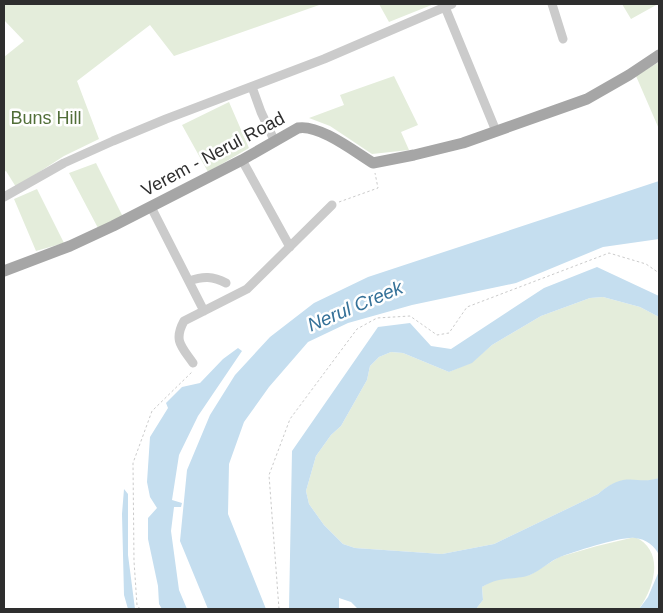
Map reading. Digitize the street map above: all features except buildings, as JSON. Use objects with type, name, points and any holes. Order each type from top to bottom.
[{"type":"main road","points":[[373,163],[463,143],[587,99],[659,55]]},
{"type":"main road","name":"Verem - Nerul Road","points":[[4,271],[70,246],[151,207],[242,160],[298,128],[310,128],[325,134],[373,163]]},
{"type":"street","points":[[552,4],[562,39]]},
{"type":"street","points":[[4,196],[64,163],[113,141],[324,59],[448,5],[496,131]]},
{"type":"street","points":[[252,87],[275,142]]},
{"type":"street","points":[[242,160],[290,247]]},
{"type":"street","points":[[193,363],[179,343],[179,331],[184,322],[247,289],[332,205]]},
{"type":"street","points":[[151,207],[204,311]]},
{"type":"street","points":[[189,282],[200,277],[208,277],[226,283]]},
{"type":"path","points":[[332,205],[378,188],[373,163]]},
{"type":"path","points":[[279,609],[269,475],[290,419],[357,329],[377,318],[410,316],[437,335],[448,333],[467,306],[609,254],[646,264],[659,273]]},
{"type":"path","points":[[140,609],[137,605],[134,561],[133,463],[152,411],[192,374],[193,363]]},
{"type":"green space","name":"Buns Hill","points":[[4,4],[322,4],[174,56],[150,25],[77,81],[99,139],[64,156],[16,187],[6,171],[4,172],[4,57],[24,41],[4,20]]},
{"type":"green space","points":[[379,4],[434,4],[389,22]]},
{"type":"green space","points":[[622,4],[658,4],[631,19]]},
{"type":"green space","points":[[659,62],[659,129],[636,76]]},
{"type":"green space","points":[[394,76],[418,125],[401,132],[409,150],[372,154],[330,126],[309,118],[344,105],[340,95]]},
{"type":"green space","points":[[229,102],[249,148],[208,172],[182,125]]},
{"type":"green space","points":[[96,163],[123,217],[98,228],[69,173]]},
{"type":"green space","points":[[37,189],[64,243],[36,251],[14,199]]},
{"type":"green space","points":[[603,297],[640,307],[659,317],[659,478],[615,483],[598,494],[494,544],[442,554],[355,548],[343,544],[324,525],[309,504],[306,491],[316,456],[331,435],[341,426],[367,380],[370,366],[379,357],[391,352],[403,353],[449,372],[472,362],[492,345],[541,316],[590,298]]},
{"type":"green space","points":[[635,537],[650,550],[654,568],[650,589],[639,609],[476,609],[483,600],[482,587],[493,580],[530,575],[559,557]]},
{"type":"water","name":"Nerul Creek","points":[[659,181],[659,239],[603,247],[516,283],[412,305],[348,323],[308,342],[269,387],[244,422],[229,464],[228,514],[266,609],[208,609],[180,541],[187,470],[210,415],[235,375],[270,337],[314,303],[368,277]]},
{"type":"water","points":[[597,267],[659,296],[659,317],[640,307],[603,297],[590,298],[541,316],[492,345],[472,363],[449,372],[403,353],[391,352],[379,357],[370,366],[367,380],[341,426],[331,435],[316,456],[306,491],[309,504],[324,525],[343,544],[355,548],[442,554],[494,544],[598,494],[619,481],[659,478],[659,555],[650,544],[635,538],[620,539],[586,548],[556,559],[530,575],[489,583],[482,587],[483,600],[476,609],[358,609],[351,602],[339,598],[339,609],[289,609],[292,451],[378,327],[410,323],[431,346],[451,349],[544,288]]},
{"type":"water","points":[[238,348],[242,351],[198,416],[179,455],[172,500],[182,503],[181,507],[174,507],[171,531],[179,590],[187,609],[162,609],[159,604],[158,586],[148,539],[148,518],[157,508],[150,497],[147,482],[150,437],[168,408],[166,403],[182,387],[200,383],[223,359]]},
{"type":"water","points":[[124,489],[128,494],[128,555],[135,609],[128,609],[124,595],[122,514]]},
{"type":"water","points":[[659,571],[659,609],[639,609],[648,597]]}]
